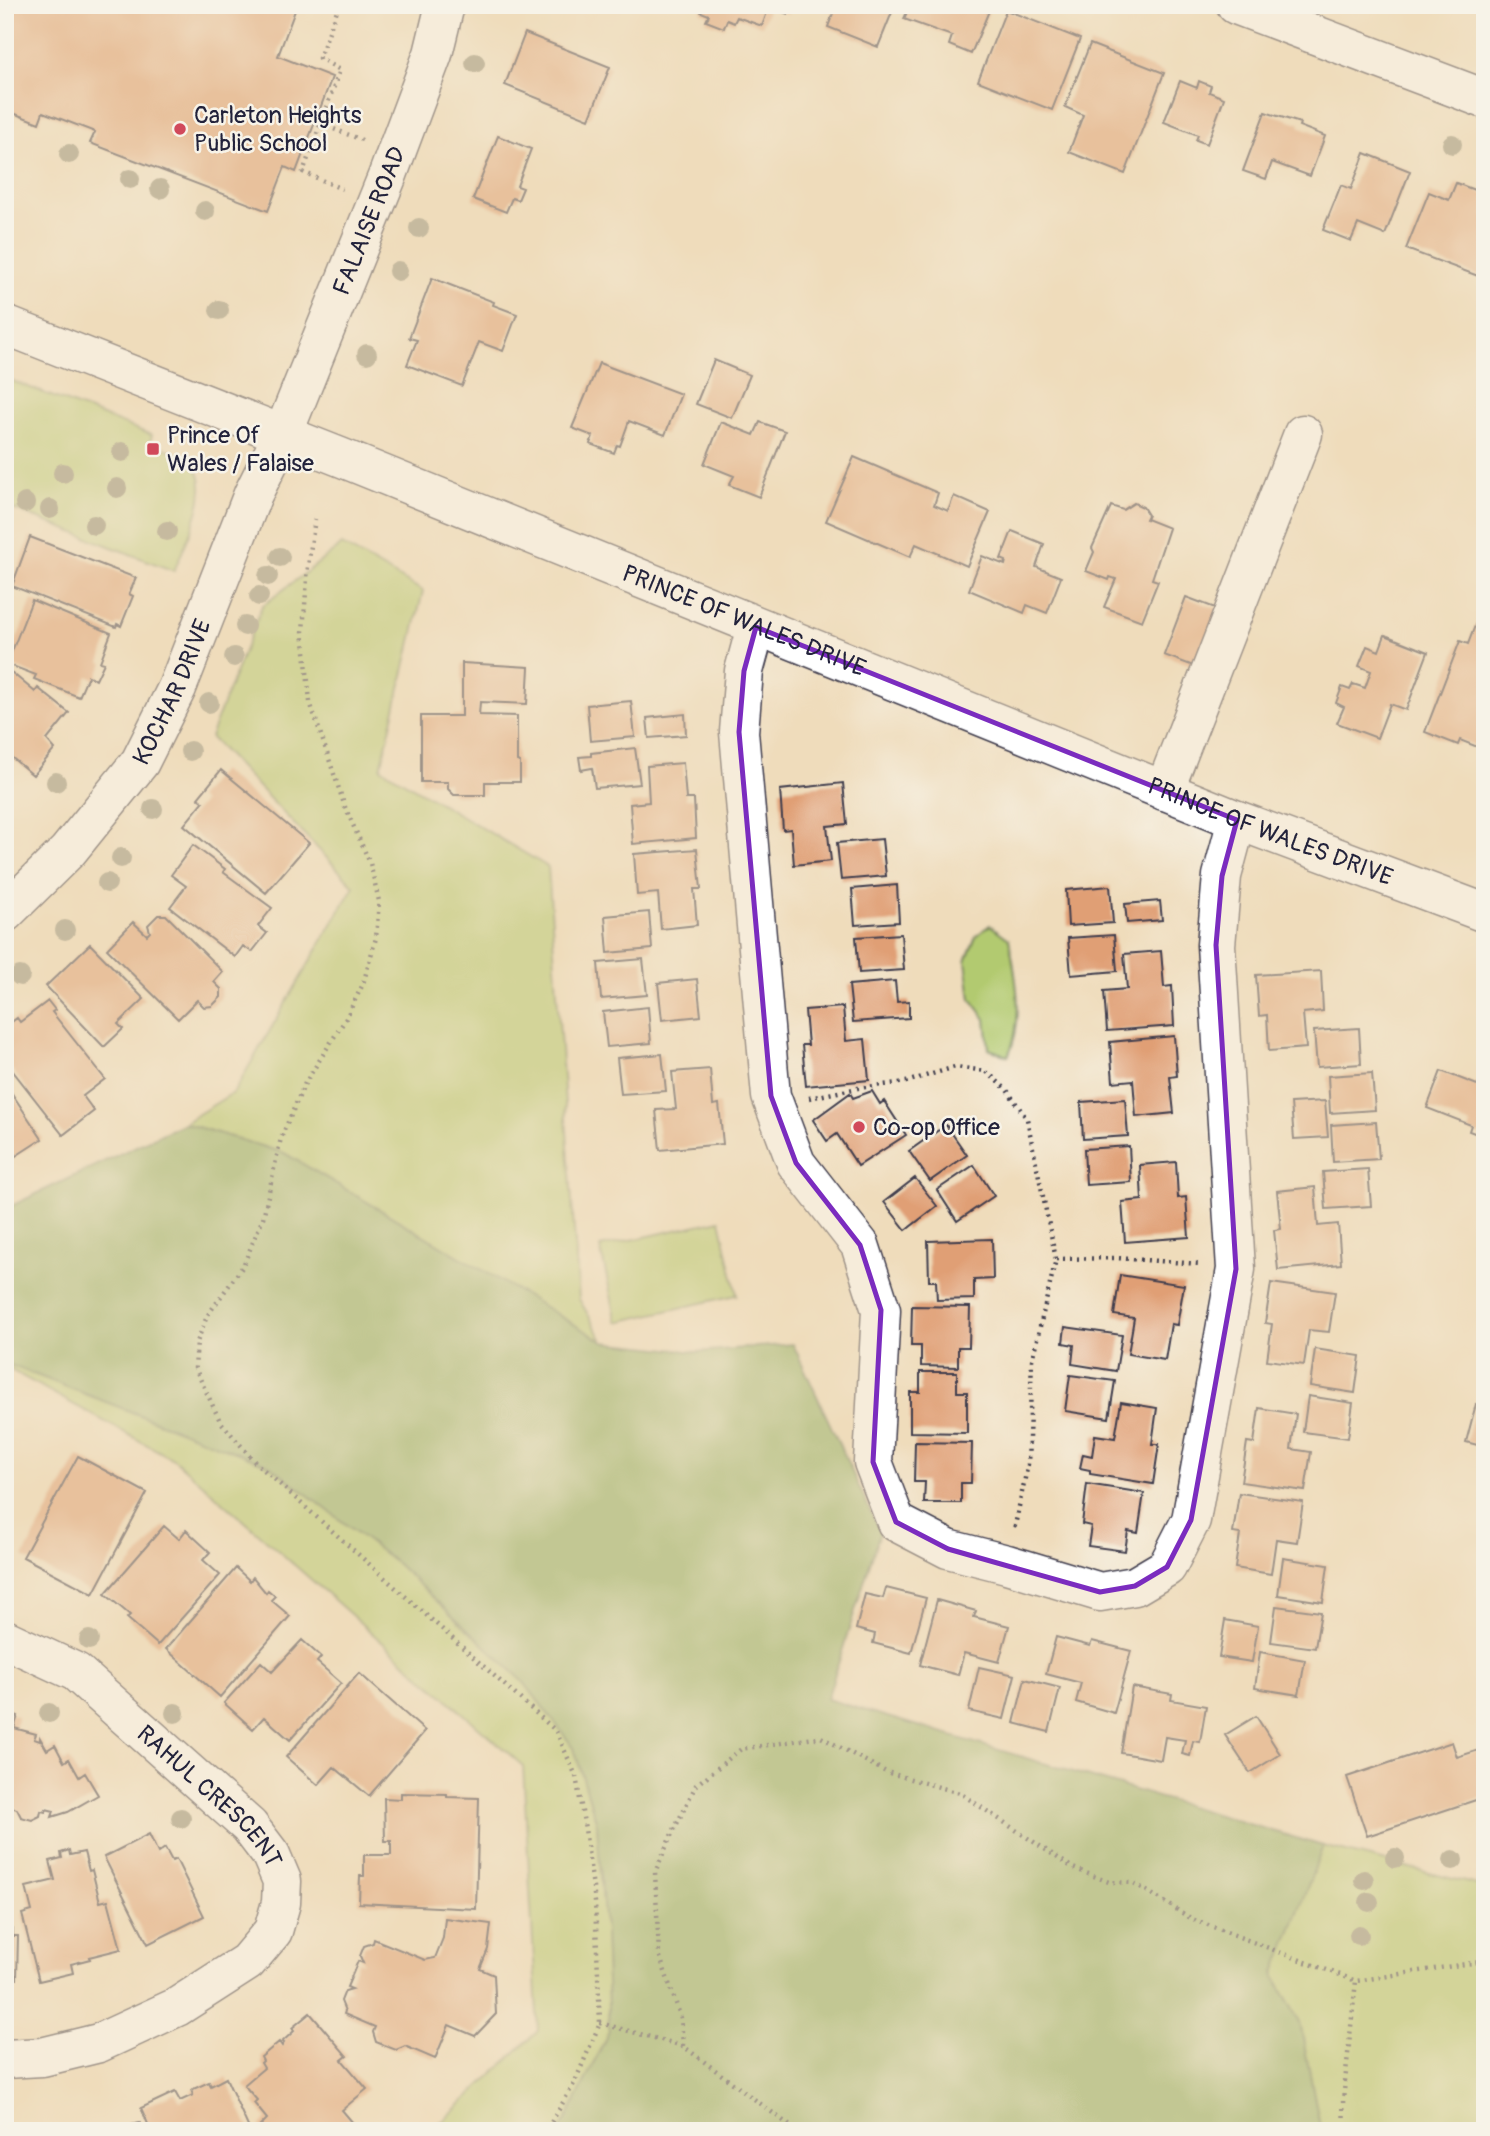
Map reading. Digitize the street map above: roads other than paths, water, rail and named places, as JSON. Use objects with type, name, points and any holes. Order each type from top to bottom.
[{"type":"street","name":"FALAISE ROAD","points":[[283,434],[387,177],[433,54],[445,5]]},
{"type":"street","points":[[1236,5],[1485,99]]},
{"type":"street","name":"PRINCE OF WALES DRIVE","points":[[5,326],[283,434],[1237,820],[1485,913]]},
{"type":"street","name":"KOCHAR DRIVE","points":[[5,913],[68,851],[140,762],[177,688],[253,494],[283,434]]},
{"type":"street","points":[[1164,791],[1303,434]]},
{"type":"street","points":[[756,627],[744,671],[739,732],[771,1096],[796,1163],[860,1245],[881,1310],[873,1462],[896,1522],[948,1549],[1100,1592],[1135,1586],[1167,1567],[1191,1520],[1236,1269],[1216,945],[1222,876],[1237,820]]},
{"type":"street","name":"RAHUL CRESCENT","points":[[5,1639],[76,1672],[249,1826],[271,1855],[282,1881],[281,1903],[273,1931],[247,1962],[227,1975],[177,2007],[99,2043],[42,2057],[5,2059]]},
{"type":"place","name":"Carleton Heights Public School","points":[[180,129]]},
{"type":"place","name":"Prince Of Wales / Falaise","points":[[153,449]]},
{"type":"place","name":"Co-op Office","points":[[859,1127]]}]
